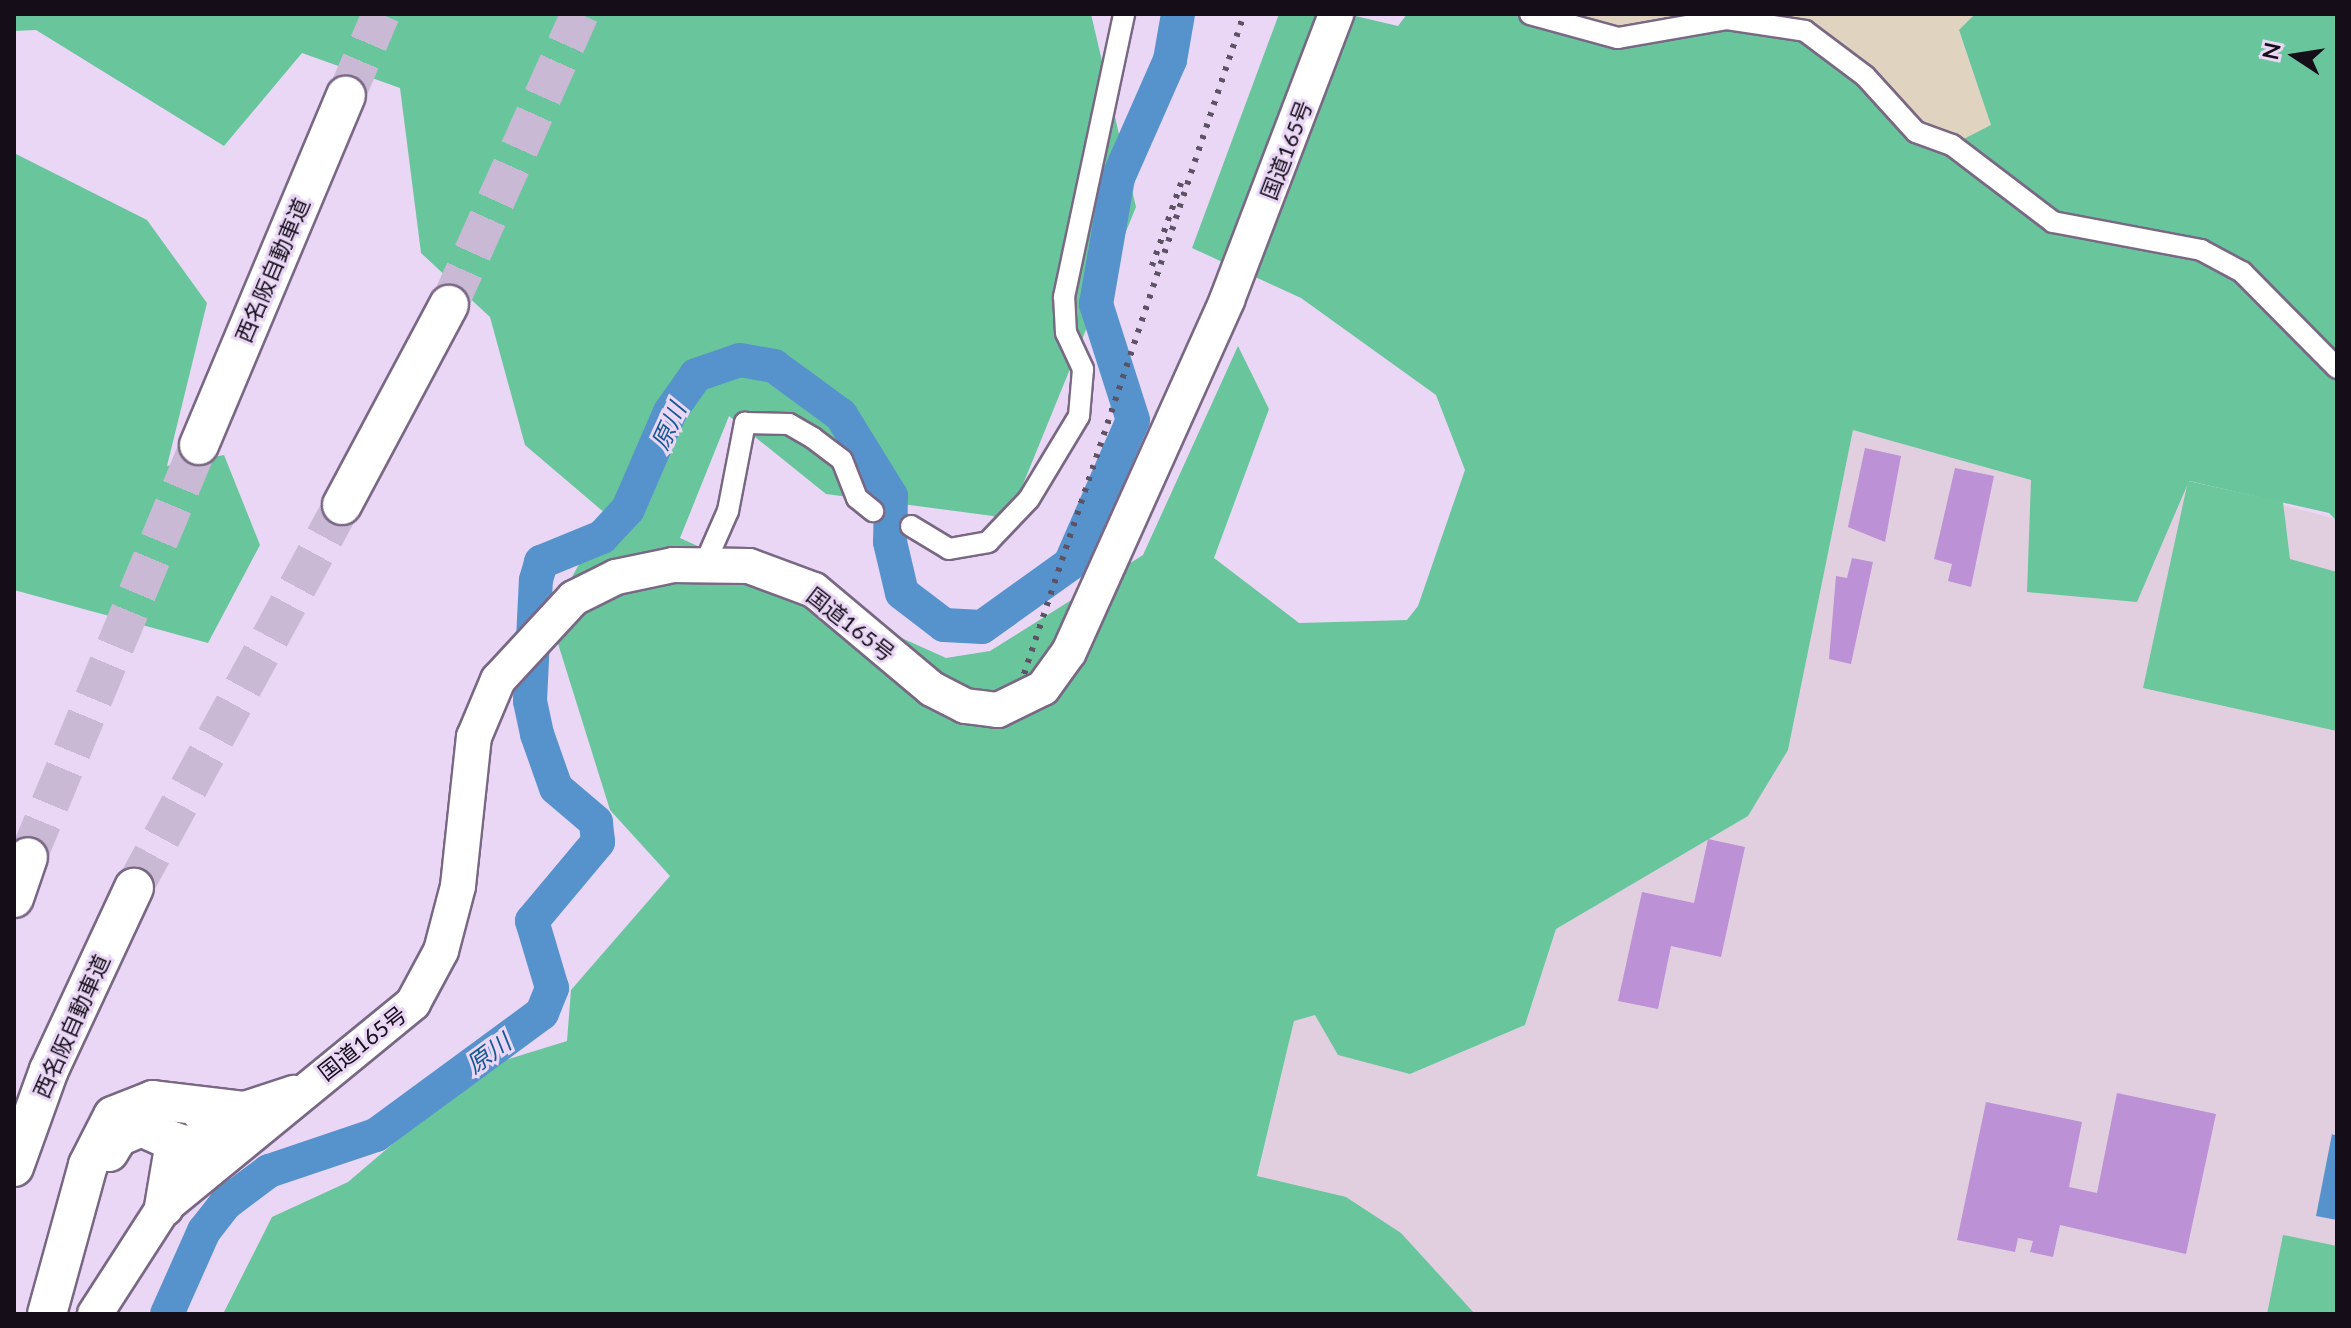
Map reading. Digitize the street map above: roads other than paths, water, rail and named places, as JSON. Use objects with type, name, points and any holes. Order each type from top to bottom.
[{"type":"highway","name":"国道165号","points":[[95,1314],[164,1207],[219,1155],[413,1003],[441,951],[458,886],[474,737],[498,680],[523,645],[574,598],[616,577],[706,561],[749,566],[814,590],[932,689],[965,706],[998,710],[1043,688],[1069,652],[1227,300],[1336,14]]},
{"type":"highway","name":"西名阪自動車道","points":[[199,445],[346,96]]},
{"type":"highway","points":[[342,505],[449,305]]},
{"type":"highway","points":[[14,898],[28,857]]},
{"type":"highway","name":"西名阪自動車道","points":[[14,1167],[49,1070],[134,888]]},
{"type":"highway","points":[[47,1314],[103,1128],[138,1102],[245,1111],[294,1095]]},
{"type":"highway","points":[[57,1314],[92,1194],[118,1137],[141,1127],[175,1142],[219,1155],[217,1131],[197,1107]]},
{"type":"highway","points":[[164,1207],[175,1142]]},
{"type":"street","points":[[911,526],[949,549],[988,542],[1029,499],[1079,416],[1083,369],[1066,333],[1064,297],[1124,14]]},
{"type":"street","points":[[1530,14],[1618,38],[1727,19],[1805,31],[1865,76],[1916,132],[1952,145],[2053,222],[2201,250],[2242,272],[2337,368]]},
{"type":"street","points":[[706,561],[728,511],[745,423],[789,424],[813,438],[842,460],[857,498],[873,511]]},
{"type":"water","points":[[2332,1134],[2337,1136],[2337,1220],[2316,1216]]},
{"type":"waterway","name":"原川","points":[[167,1314],[204,1231],[226,1203],[269,1171],[376,1135],[542,1013],[552,988],[532,921],[598,842],[596,822],[556,788],[537,734],[530,701],[536,580],[541,562],[602,537],[628,509],[670,412],[696,375],[740,360],[774,366],[841,415],[891,496],[890,542],[902,593],[944,625],[982,627],[1070,564],[1133,420],[1096,304],[1118,178],[1170,60],[1178,14]]},
{"type":"tunnel","points":[[346,96],[381,14]]},
{"type":"tunnel","points":[[449,305],[580,14]]},
{"type":"tunnel","points":[[28,857],[199,445]]},
{"type":"tunnel","points":[[134,888],[342,505]]},
{"type":"railway","points":[[1024,674],[1244,14]]},
{"type":"railway","points":[[1152,266],[1181,183]]}]
